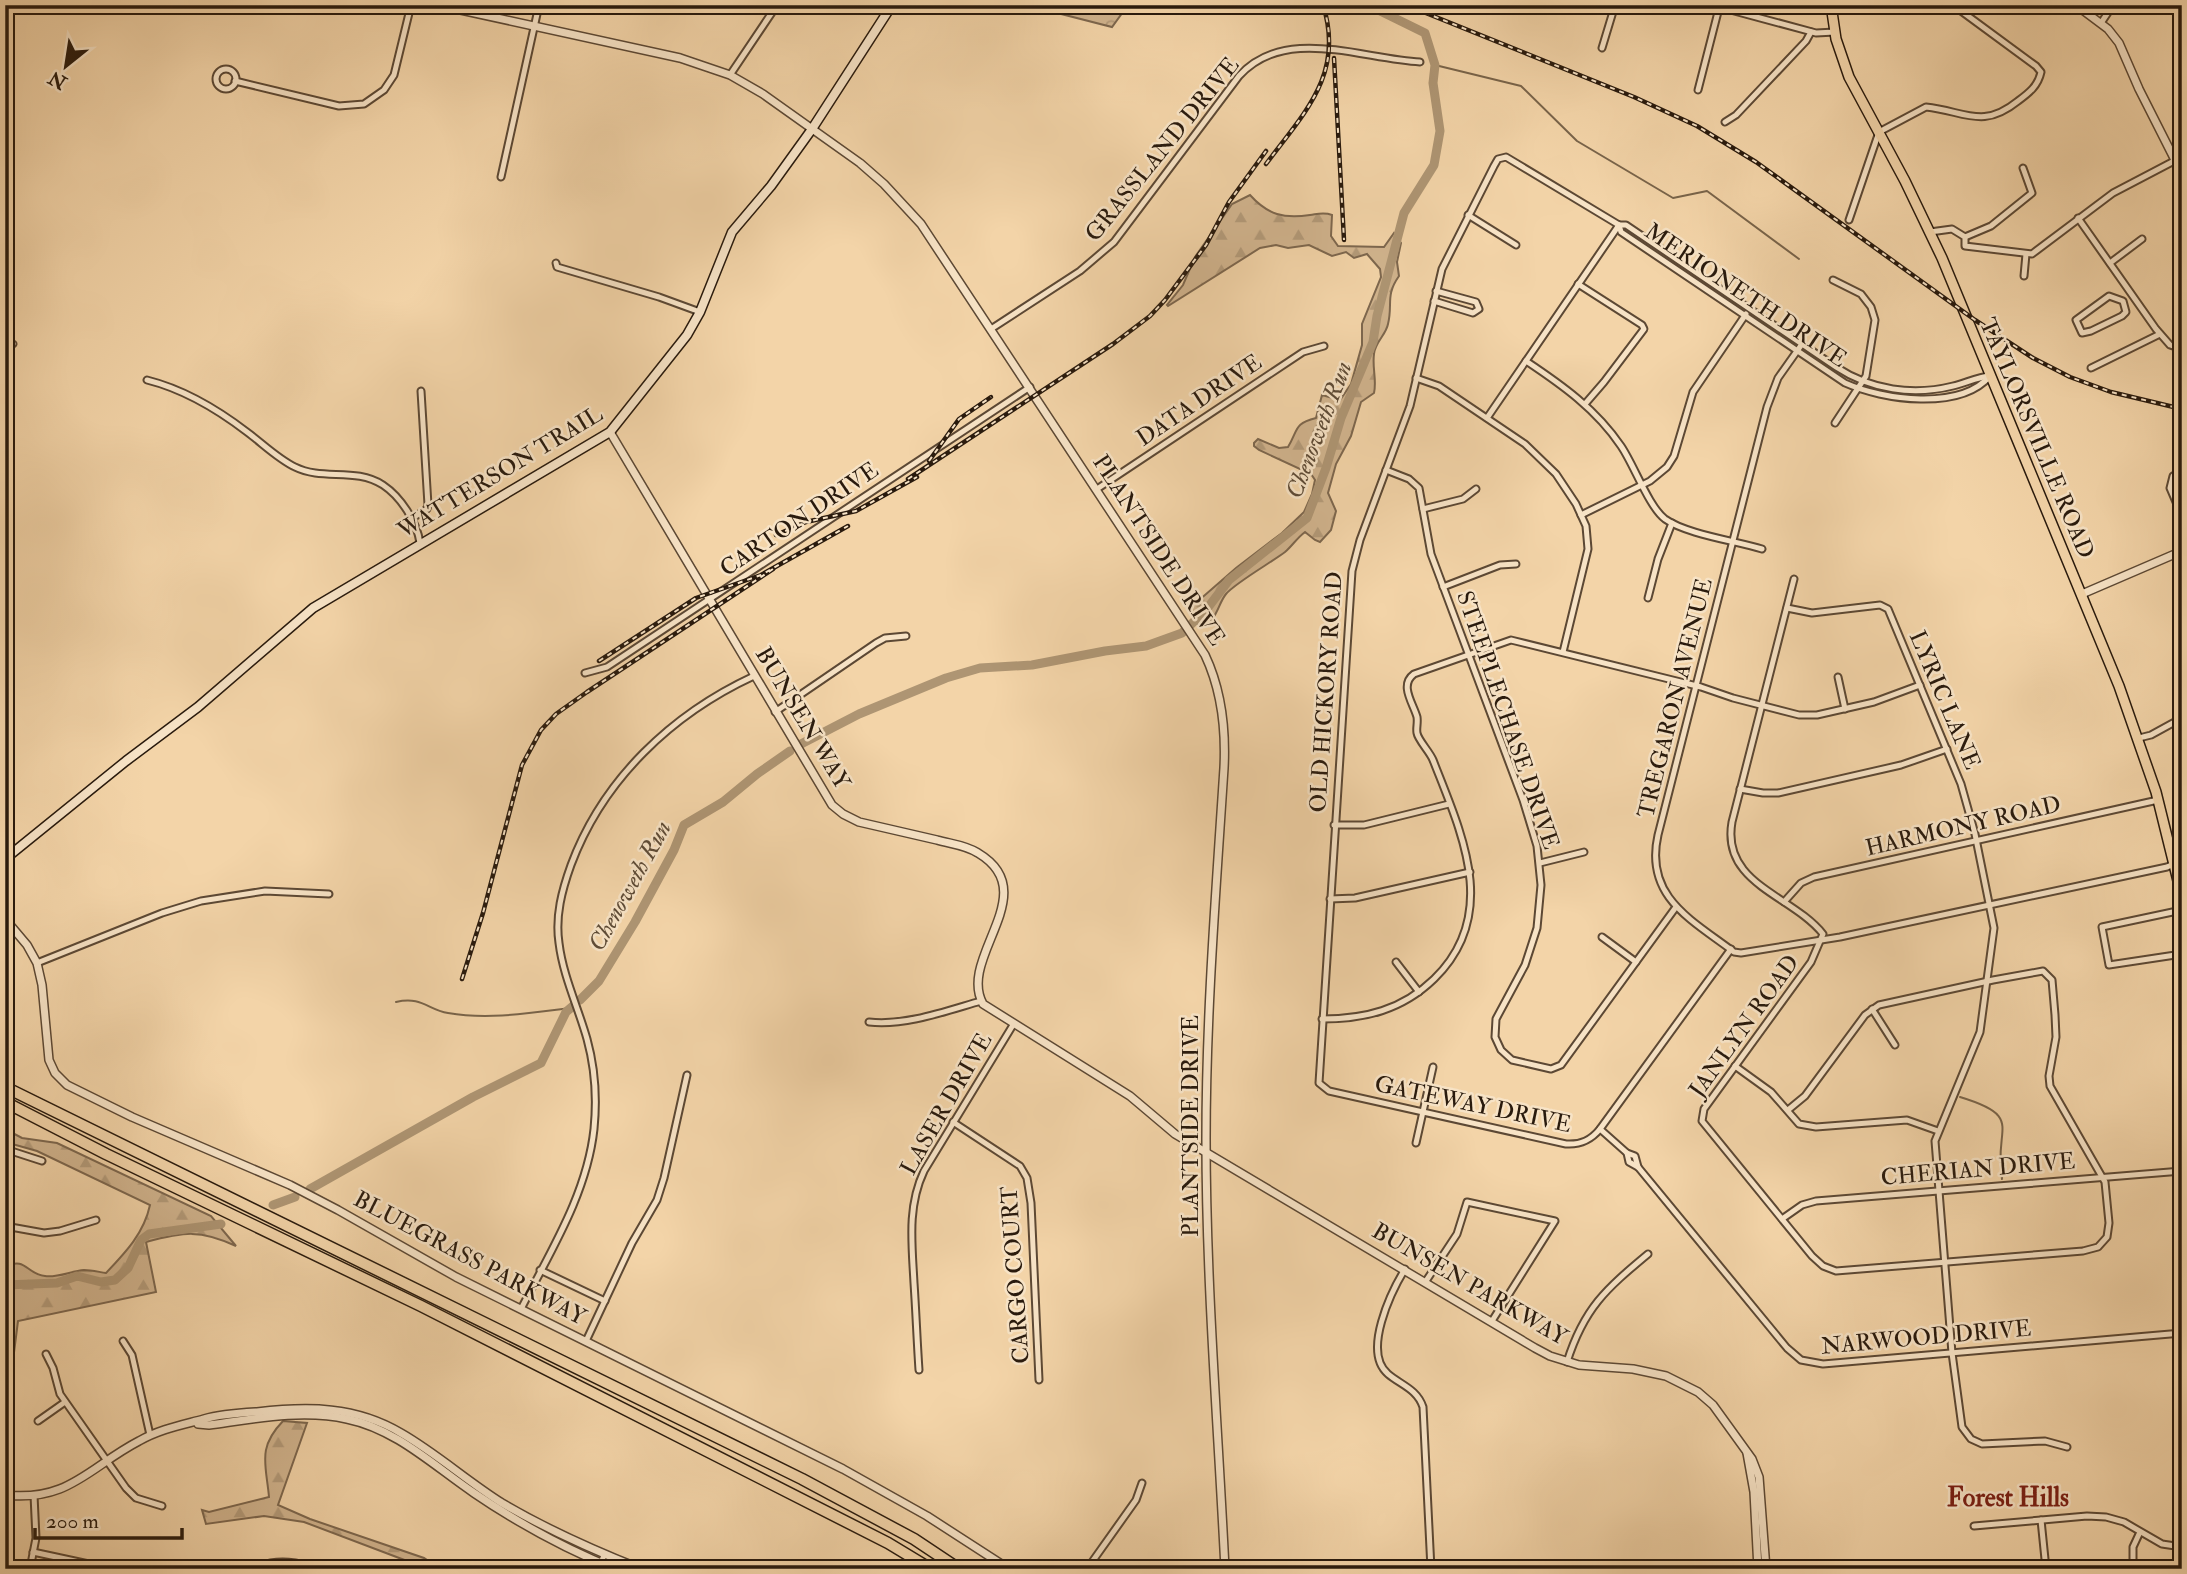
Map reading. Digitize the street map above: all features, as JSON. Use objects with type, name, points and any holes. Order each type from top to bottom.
[{"type":"highway","points":[[5,1087],[802,1479],[914,1539],[959,1569]]},
{"type":"highway","points":[[5,1102],[609,1400],[818,1506],[931,1569]]},
{"type":"main road","name":"WATTERSON TRAIL","points":[[5,859],[206,700],[298,619],[420,543],[610,432],[683,340],[700,312],[732,232],[771,186],[813,129],[892,5]]},
{"type":"main road","name":"TAYLORSVILLE ROAD","points":[[1831,5],[1835,32],[1849,77],[1930,232],[2082,594],[2139,738],[2178,861],[2182,897]]},
{"type":"street","points":[[235,81],[339,106],[364,104],[384,90],[394,74],[411,5]]},
{"type":"street","name":"PLANTSIDE DRIVE","points":[[438,5],[680,58],[730,75],[764,94],[873,173],[921,224],[1195,639],[1213,675],[1225,730],[1210,1000],[1207,1152],[1208,1236],[1225,1569]]},
{"type":"street","points":[[502,177],[539,5]]},
{"type":"street","points":[[730,75],[777,5]]},
{"type":"street","points":[[1602,48],[1615,5]]},
{"type":"street","points":[[1849,220],[1879,132],[1926,107],[1966,117],[1995,116],[2017,102],[2036,85],[2041,72],[2036,66],[1953,5]]},
{"type":"street","points":[[2076,5],[2101,23],[2122,46],[2139,89],[2182,174]]},
{"type":"street","points":[[2101,23],[2113,5]]},
{"type":"street","points":[[1698,90],[1716,7],[1811,32],[1835,32]]},
{"type":"street","points":[[1725,122],[1736,115],[1811,32]]},
{"type":"street","name":"GRASSLAND DRIVE","points":[[991,329],[1080,271],[1114,242],[1239,76],[1251,64],[1264,56],[1283,50],[1303,48],[1420,62]]},
{"type":"street","name":"OLD HICKORY ROAD","points":[[1323,1088],[1318,1080],[1352,571],[1410,406],[1445,259],[1494,166],[1501,158]]},
{"type":"street","name":"MERIONETH DRIVE","points":[[1501,158],[1513,160],[1619,225],[1621,232],[1845,383],[1858,389],[1901,399],[1933,397],[1971,389],[1983,384],[1990,376]]},
{"type":"street","points":[[1965,237],[1965,246],[2032,254],[2113,193],[2176,160]]},
{"type":"street","points":[[1965,237],[1991,226],[2032,193],[2023,168]]},
{"type":"street","points":[[1468,215],[1516,245]]},
{"type":"street","points":[[2078,218],[2162,336],[2173,347],[2182,343]]},
{"type":"street","points":[[1487,418],[1619,225],[1626,225],[1848,375],[1863,382],[1892,389],[1924,390],[1990,376]]},
{"type":"street","points":[[1930,232],[1952,229],[1965,237]]},
{"type":"street","points":[[2110,263],[2142,239]]},
{"type":"street","points":[[2024,276],[2026,254]]},
{"type":"street","points":[[555,263],[557,267],[700,312]]},
{"type":"street","points":[[1833,280],[1861,294],[1873,312],[1875,326],[1867,376],[1835,423]]},
{"type":"street","points":[[1578,284],[1642,325],[1644,329],[1585,404]]},
{"type":"street","points":[[1434,301],[1473,313],[1479,309],[1476,302],[1436,291]]},
{"type":"street","points":[[2123,301],[2132,294]]},
{"type":"street","points":[[2109,296],[2123,301],[2126,312],[2122,316],[2086,333],[2079,329],[2076,320],[2109,296]]},
{"type":"street","points":[[1581,515],[1659,476],[1670,464],[1693,392],[1750,309]]},
{"type":"street","points":[[2091,369],[2162,336]]},
{"type":"street","points":[[5,342],[13,344]]},
{"type":"street","name":"TREGARON AVENUE","points":[[1731,949],[1676,907],[1662,887],[1656,869],[1655,852],[1772,392],[1802,344]]},
{"type":"street","name":"DATA DRIVE","points":[[1097,489],[1296,356],[1324,346]]},
{"type":"street","points":[[1526,361],[1585,404],[1620,444],[1659,513],[1672,523],[1762,549]]},
{"type":"street","points":[[1416,378],[1439,386],[1542,459],[1566,488],[1581,515],[1588,537],[1588,553],[1563,652]]},
{"type":"street","points":[[147,380],[190,396],[221,412],[293,466],[323,474],[361,475],[380,483],[400,501],[419,535],[420,543]]},
{"type":"street","name":"CARTON DRIVE","points":[[585,673],[607,667],[1030,387]]},
{"type":"street","points":[[411,520],[427,509],[428,505],[421,391]]},
{"type":"street","name":"BUNSEN WAY","points":[[610,432],[827,800],[843,814],[859,822],[967,847],[987,859],[995,868],[1002,884],[1004,901],[978,976],[976,985],[981,1001]]},
{"type":"street","name":"STEEPLECHASE DRIVE","points":[[1386,470],[1416,483],[1419,488],[1431,554],[1526,810],[1539,863],[1540,909],[1531,948],[1494,1024],[1495,1037],[1502,1050],[1513,1060],[1524,1063],[1551,1069],[1561,1065],[1636,962]]},
{"type":"street","points":[[2182,471],[2173,476],[2170,485],[2182,516]]},
{"type":"street","points":[[1423,509],[1463,499],[1476,489]]},
{"type":"street","points":[[1648,598],[1658,559],[1672,523]]},
{"type":"street","points":[[2082,594],[2182,551]]},
{"type":"street","points":[[1443,587],[1500,565],[1516,564]]},
{"type":"street","points":[[1731,949],[1741,953],[1821,940],[1823,934],[1748,876],[1734,854],[1730,830],[1794,579]]},
{"type":"street","name":"LYRIC LANE","points":[[1787,608],[1812,613],[1877,605],[1885,607],[1961,784],[1991,905],[1994,933],[1977,1044],[1938,1132]]},
{"type":"street","points":[[775,712],[876,643],[885,638],[906,636]]},
{"type":"street","points":[[1322,1019],[1362,1017],[1380,1013],[1419,992],[1443,968],[1460,941],[1467,919],[1471,888],[1464,844],[1429,750],[1417,736],[1417,717],[1406,687],[1408,679],[1414,674],[1511,640],[1696,686],[1761,706],[1810,716],[1888,698],[1920,685]]},
{"type":"street","points":[[521,1309],[579,1192],[587,1165],[595,1118],[591,1056],[558,939],[558,913],[578,847],[594,816],[633,763],[655,741],[688,715],[754,676]]},
{"type":"street","points":[[1838,677],[1845,709]]},
{"type":"street","points":[[2139,738],[2151,735],[2182,718]]},
{"type":"street","points":[[1740,789],[1778,793],[1901,765],[1947,749]]},
{"type":"street","name":"HARMONY ROAD","points":[[1784,902],[1801,883],[1814,877],[2158,800]]},
{"type":"street","points":[[1334,825],[1364,825],[1449,804]]},
{"type":"street","points":[[1539,863],[1584,852]]},
{"type":"street","name":"JANLYN ROAD","points":[[2102,1176],[2105,1182],[2109,1227],[2105,1240],[2098,1247],[2083,1251],[1836,1271],[1816,1261],[1702,1121],[1704,1109],[1811,962],[1821,940],[2166,867],[2178,861]]},
{"type":"street","points":[[1329,899],[1356,898],[1470,873]]},
{"type":"street","points":[[37,963],[162,913],[201,901],[269,891],[329,894]]},
{"type":"street","points":[[1602,937],[1636,962],[1676,907]]},
{"type":"street","points":[[2182,911],[2102,927],[2109,965],[2182,954]]},
{"type":"street","name":"BLUEGRASS PARKWAY","points":[[5,919],[27,945],[37,963],[42,985],[49,1060],[55,1073],[67,1085],[132,1117],[228,1156],[290,1185],[456,1277],[860,1478],[937,1522],[1009,1569]]},
{"type":"street","name":"GATEWAY DRIVE","points":[[1323,1088],[1574,1144],[1586,1141],[1600,1129],[1731,949]]},
{"type":"street","points":[[1396,962],[1419,992]]},
{"type":"street","points":[[1788,1110],[1805,1096],[1865,1015],[1879,1005],[2040,971],[2050,977],[2056,1037],[2049,1076],[2050,1086],[2102,1176]]},
{"type":"street","points":[[869,1022],[886,1024],[981,1001],[991,1011],[1130,1096],[1175,1134],[1207,1152]]},
{"type":"street","points":[[1872,1009],[1895,1045]]},
{"type":"street","name":"LASER DRIVE","points":[[919,1370],[912,1207],[915,1191],[924,1171],[1013,1025]]},
{"type":"street","points":[[1735,1066],[1771,1092],[1799,1124],[1809,1128],[1907,1120],[1938,1132],[1935,1148],[1938,1190],[1952,1353],[1962,1427],[1971,1439],[1988,1445],[2045,1441],[2067,1447]]},
{"type":"street","points":[[1416,1143],[1433,1068]]},
{"type":"street","points":[[586,1341],[632,1243],[657,1200],[687,1074]]},
{"type":"street","name":"CARGO COURT","points":[[953,1122],[1016,1162],[1027,1178],[1031,1203],[1038,1380]]},
{"type":"street","name":"NARWOOD DRIVE","points":[[1600,1129],[1626,1153],[1629,1162],[1638,1167],[1787,1348],[1801,1360],[1823,1364],[2182,1333]]},
{"type":"street","points":[[5,1149],[43,1161]]},
{"type":"street","name":"BUNSEN PARKWAY","points":[[1207,1152],[1550,1356],[1598,1368],[1651,1372],[1680,1382],[1713,1405],[1747,1452],[1759,1477],[1766,1569]]},
{"type":"street","name":"CHERIAN DRIVE","points":[[1782,1219],[1798,1207],[1811,1202],[2182,1171]]},
{"type":"street","points":[[1426,1282],[1457,1234],[1467,1202],[1555,1221],[1492,1321]]},
{"type":"street","points":[[5,1226],[44,1233],[96,1220]]},
{"type":"street","points":[[1567,1362],[1578,1333],[1596,1300],[1648,1254]]},
{"type":"street","points":[[1405,1269],[1387,1303],[1377,1355],[1383,1369],[1415,1392],[1423,1407],[1431,1569]]},
{"type":"street","points":[[540,1270],[605,1301]]},
{"type":"street","points":[[123,1341],[132,1355],[150,1436]]},
{"type":"street","points":[[46,1354],[65,1402],[131,1494],[162,1506]]},
{"type":"street","points":[[38,1421],[65,1402]]},
{"type":"street","points":[[5,1495],[49,1493],[72,1485],[150,1436],[177,1426],[302,1415],[347,1419],[369,1425],[400,1440],[498,1509],[615,1569]]},
{"type":"street","name":"BUNSEN PARKWAY","points":[[1747,1452],[1754,1493],[1758,1569]]},
{"type":"street","points":[[1087,1569],[1136,1500],[1142,1483]]},
{"type":"street","points":[[30,1569],[36,1528],[33,1495]]},
{"type":"street","points":[[1973,1526],[2106,1517],[2124,1522],[2162,1544],[2182,1547]]},
{"type":"street","points":[[2041,1520],[2046,1569]]},
{"type":"street","points":[[2133,1569],[2133,1547],[2140,1532]]},
{"type":"street","points":[[33,1552],[112,1569]]},
{"type":"street","points":[[259,1566],[289,1562],[318,1569]]},
{"type":"street","points":[[601,1562],[641,1569]]},
{"type":"green space","points":[[1026,5],[1128,5],[1112,27]]},
{"type":"green space","points":[[1250,195],[1263,207],[1284,216],[1332,215],[1331,236],[1338,246],[1384,247],[1394,233],[1401,243],[1397,262],[1399,276],[1391,295],[1387,328],[1375,350],[1374,393],[1361,402],[1351,436],[1336,464],[1328,493],[1336,511],[1331,530],[1320,542],[1305,532],[1285,552],[1231,589],[1210,622],[1199,626],[1189,611],[1190,608],[1304,512],[1315,480],[1311,474],[1259,450],[1254,443],[1258,439],[1279,448],[1288,447],[1300,425],[1316,418],[1322,395],[1340,400],[1351,384],[1362,345],[1362,324],[1381,277],[1380,269],[1367,254],[1354,258],[1346,252],[1332,256],[1309,245],[1288,248],[1276,245],[1260,248],[1168,306],[1183,285],[1195,257],[1232,204]]},
{"type":"green space","points":[[5,1129],[22,1138],[57,1143],[211,1216],[236,1246],[212,1237],[192,1234],[146,1242],[156,1292],[18,1321],[5,1423],[5,1267],[22,1264],[39,1275],[50,1276],[84,1270],[106,1273],[139,1233],[150,1205],[37,1151],[5,1142]]},
{"type":"green space","points":[[283,1421],[307,1423],[278,1505],[310,1519],[424,1558],[440,1569],[423,1569],[304,1522],[264,1516],[206,1524],[202,1510],[209,1512],[269,1497],[266,1448]]},
{"type":"waterway","name":"Chenoweth Run","points":[[801,744],[859,714],[946,678],[980,668],[1032,665],[1146,646],[1182,633],[1206,610],[1229,580],[1307,518],[1341,418],[1373,342],[1377,316],[1404,213],[1434,165],[1440,131],[1433,83],[1435,65],[1425,33],[1368,5]]},
{"type":"waterway","points":[[1435,65],[1521,86],[1577,141],[1673,198],[1707,191],[1799,259]]},
{"type":"waterway","name":"Chenoweth Run","points":[[580,1000],[599,981],[635,922],[674,850],[684,825],[723,802],[790,751]]},
{"type":"waterway","points":[[396,1002],[412,1001],[441,1011],[478,1016],[570,1008]]},
{"type":"waterway","name":"Chenoweth Run","points":[[310,1189],[473,1097],[541,1063],[566,1012],[573,1006]]},
{"type":"waterway","points":[[1960,1097],[1980,1104],[2000,1118],[2002,1179]]},
{"type":"waterway","name":"Chenoweth Run","points":[[273,1205],[295,1197]]},
{"type":"waterway","name":"Chenoweth Run","points":[[5,1285],[57,1283],[77,1276],[101,1282],[115,1280],[128,1268],[141,1240],[149,1234],[221,1224]]},
{"type":"railway","points":[[1266,164],[1307,109],[1325,72],[1329,52],[1323,5]]},
{"type":"railway","points":[[1406,5],[1634,97],[1697,126],[1756,162],[1975,320],[2033,358],[2070,377],[2111,392],[2182,409]]},
{"type":"railway","points":[[1334,58],[1344,240]]},
{"type":"railway","points":[[908,479],[1113,344],[1150,316],[1206,245],[1229,202],[1266,151]]},
{"type":"railway","points":[[929,461],[959,419],[991,397]]},
{"type":"railway","points":[[776,535],[806,522],[856,511],[917,477]]},
{"type":"railway","points":[[599,661],[696,598],[761,575],[848,526]]},
{"type":"railway","points":[[462,979],[483,913],[522,765],[541,730],[556,714],[587,692],[773,569]]},
{"type":"district","name":"Forest Hills","points":[[2008,1498]]}]
